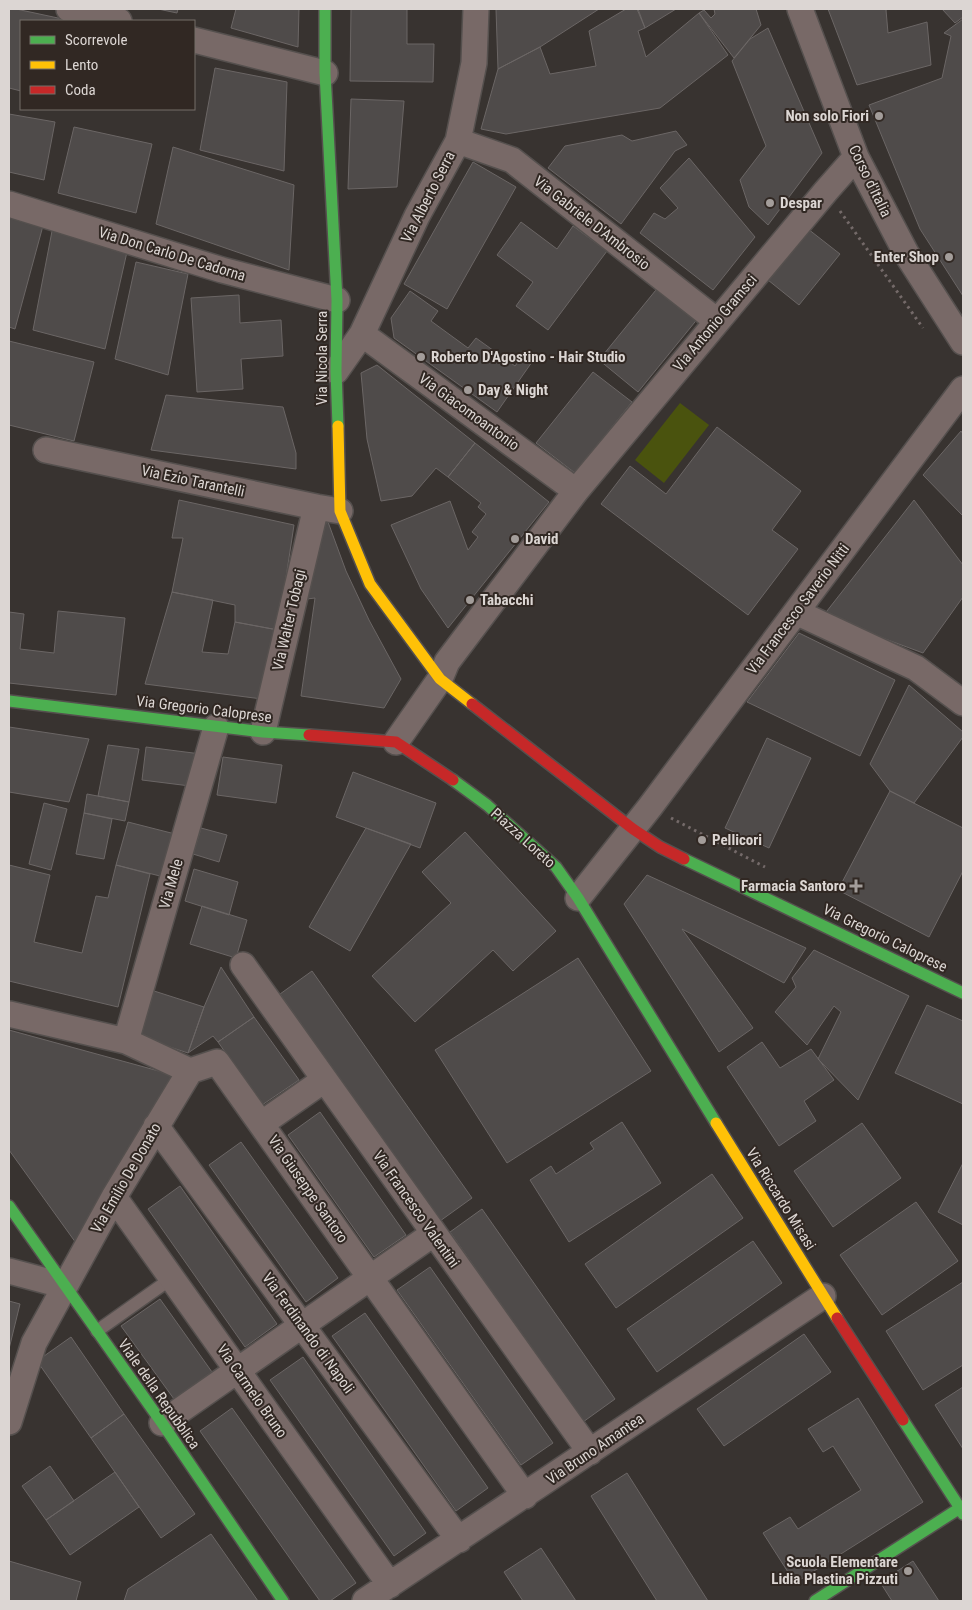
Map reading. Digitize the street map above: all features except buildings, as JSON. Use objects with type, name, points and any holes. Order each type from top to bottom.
[{"type":"street","points":[[69,9],[115,20]]},
{"type":"street","name":"Via Nicola Serra","points":[[325,9],[325,73],[337,300],[336,371],[340,511],[370,584],[440,679]]},
{"type":"street","name":"Via Alberto Serra","points":[[336,371],[362,334],[417,216],[458,141],[474,63],[476,9]]},
{"type":"street","name":"Corso d'Italia","points":[[800,9],[856,157],[906,253],[963,342]]},
{"type":"street","points":[[195,40],[325,73]]},
{"type":"street","name":"Via Gabriele D'Ambrosio","points":[[458,141],[512,160],[717,321]]},
{"type":"street","name":"Via Antonio Gramsci","points":[[576,491],[856,157]]},
{"type":"street","name":"Via Don Carlo De Cadorna","points":[[9,204],[222,270],[337,300]]},
{"type":"street","name":"Via Giacomoantonio","points":[[362,334],[576,491]]},
{"type":"street","name":"Via Francesco Saverio Nitti","points":[[633,829],[963,389]]},
{"type":"street","name":"Via Ezio Tarantelli","points":[[46,450],[340,511]]},
{"type":"street","points":[[396,742],[440,679],[447,662],[576,491]]},
{"type":"street","name":"Via Walter Tobagi","points":[[263,732],[316,507]]},
{"type":"street","points":[[796,612],[916,668],[963,703]]},
{"type":"street","points":[[440,679],[633,829],[578,898]]},
{"type":"street","name":"Via Gregorio Caloprese","points":[[9,701],[263,732],[396,742]]},
{"type":"street","name":"Via Mele","points":[[126,1041],[216,726]]},
{"type":"street","name":"Piazza Loreto","points":[[396,742],[487,805],[556,867],[578,898]]},
{"type":"street","name":"Via Gregorio Caloprese","points":[[633,829],[660,846],[963,993]]},
{"type":"street","name":"Via Riccardo Misasi","points":[[578,898],[824,1296],[962,1509]]},
{"type":"street","name":"Via Francesco Valentini","points":[[243,965],[590,1452]]},
{"type":"street","points":[[9,1014],[126,1041],[190,1071]]},
{"type":"street","name":"Via Giuseppe Santoro","points":[[190,1071],[217,1062],[525,1496]]},
{"type":"street","name":"Via Emilio De Donato","points":[[9,1422],[34,1343],[114,1196],[190,1071]]},
{"type":"street","points":[[261,1124],[324,1080]]},
{"type":"street","name":"Via Ferdinando di Napoli","points":[[156,1126],[459,1540]]},
{"type":"street","name":"Via Carmelo Bruno","points":[[114,1196],[390,1585]]},
{"type":"street","name":"Viale della Repubblica","points":[[9,1206],[162,1423],[283,1601]]},
{"type":"street","points":[[162,1423],[433,1234]]},
{"type":"street","points":[[9,1271],[65,1286]]},
{"type":"street","name":"Via Bruno Amantea","points":[[366,1601],[824,1296]]},
{"type":"street","points":[[815,1601],[962,1509]]},
{"type":"lane","points":[[97,1331],[172,1278]]},
{"type":"path","points":[[826,191],[923,329]]},
{"type":"green space","points":[[680,403],[709,425],[664,483],[635,460]]},
{"type":"traffic: fast","points":[[325,9],[325,73],[337,300],[336,371],[338,426]]},
{"type":"traffic: fast","points":[[9,701],[263,732],[309,735]]},
{"type":"traffic: fast","points":[[453,780],[487,805],[556,867],[578,898],[716,1123]]},
{"type":"traffic: fast","points":[[684,859],[963,993]]},
{"type":"traffic: fast","points":[[9,1206],[162,1423],[283,1601]]},
{"type":"traffic: fast","points":[[903,1420],[960,1508]]},
{"type":"traffic: fast","points":[[815,1601],[960,1508],[963,1514]]},
{"type":"traffic: slow","points":[[338,426],[340,511],[370,584],[440,679],[472,704]]},
{"type":"traffic: slow","points":[[716,1123],[837,1318]]},
{"type":"traffic: jam","points":[[472,704],[633,829],[660,847],[684,859]]},
{"type":"traffic: jam","points":[[309,735],[396,742],[453,780]]},
{"type":"traffic: jam","points":[[837,1318],[903,1420]]},
{"type":"place","name":"Non solo Fiori","points":[[879,116]]},
{"type":"place","name":"Despar","points":[[770,203]]},
{"type":"place","name":"Enter Shop","points":[[949,257]]},
{"type":"place","name":"Roberto D'Agostino - Hair Studio","points":[[421,357]]},
{"type":"place","name":"Day & Night","points":[[468,390]]},
{"type":"place","name":"David","points":[[515,539]]},
{"type":"place","name":"Tabacchi","points":[[470,600]]},
{"type":"place","name":"Pellicori","points":[[702,840]]},
{"type":"place","name":"Farmacia Santoro","points":[[856,886]]},
{"type":"place","name":"Scuola Elementare Lidia Plastina Pizzuti","points":[[908,1571]]}]
